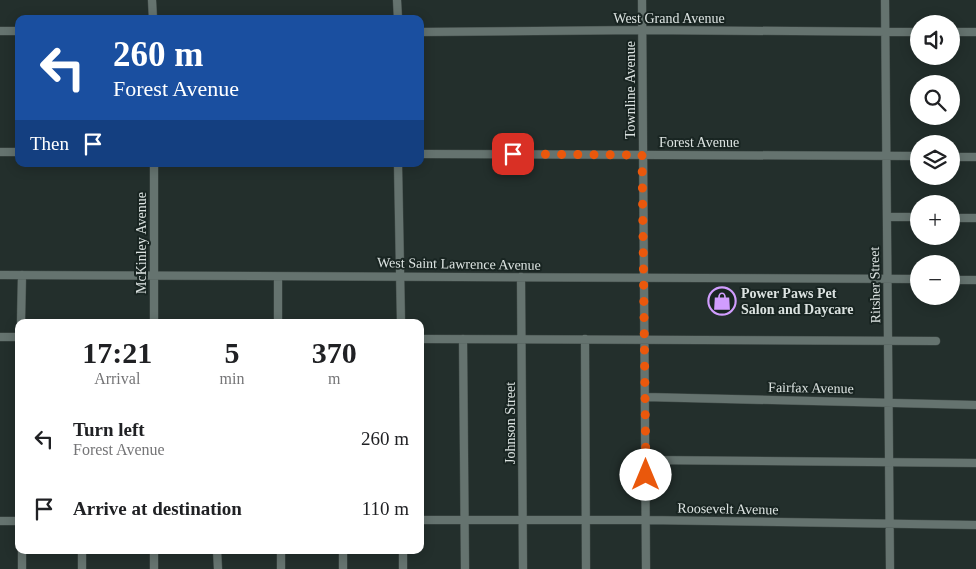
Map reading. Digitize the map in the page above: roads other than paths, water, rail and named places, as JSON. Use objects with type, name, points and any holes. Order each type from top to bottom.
[{"type":"street","points":[[152,0],[153,15]]},
{"type":"street","points":[[397,0],[398,15]]},
{"type":"street","name":"Townline Avenue","points":[[642,0],[646,569]]},
{"type":"street","name":"Ritsher Street","points":[[885,0],[890,569]]},
{"type":"street","name":"West Grand Avenue","points":[[424,32],[642,30],[910,32]]},
{"type":"street","points":[[0,31],[15,31]]},
{"type":"street","points":[[960,32],[976,32]]},
{"type":"street","points":[[0,152],[15,152]]},
{"type":"street","name":"Forest Avenue","points":[[424,154],[910,156]]},
{"type":"street","points":[[960,157],[976,157]]},
{"type":"street","name":"McKinley Avenue","points":[[154,167],[154,319]]},
{"type":"street","points":[[398,167],[401,319]]},
{"type":"street","points":[[886,217],[910,218]]},
{"type":"street","points":[[960,218],[976,218]]},
{"type":"street","name":"West Saint Lawrence Avenue","points":[[0,275],[154,274],[278,277],[401,275],[644,279],[910,279]]},
{"type":"street","points":[[21,319],[22,275]]},
{"type":"street","points":[[278,277],[278,319]]},
{"type":"street","name":"Johnson Street","points":[[522,277],[523,569]]},
{"type":"street","points":[[960,280],[976,280]]},
{"type":"street","points":[[0,337],[15,337]]},
{"type":"street","points":[[424,339],[936,341]]},
{"type":"street","points":[[462,339],[465,569]]},
{"type":"street","points":[[585,339],[586,569]]},
{"type":"street","name":"Fairfax Avenue","points":[[645,397],[976,405]]},
{"type":"street","points":[[646,460],[890,460],[976,463]]},
{"type":"street","points":[[0,520],[15,521]]},
{"type":"street","name":"Roosevelt Avenue","points":[[424,520],[646,520],[976,525]]},
{"type":"street","points":[[22,554],[22,569]]},
{"type":"street","points":[[82,554],[82,569]]},
{"type":"street","points":[[154,554],[154,569]]},
{"type":"street","points":[[217,554],[218,569]]},
{"type":"street","points":[[281,554],[281,569]]},
{"type":"street","points":[[343,554],[343,569]]},
{"type":"street","points":[[403,554],[403,569]]},
{"type":"place","name":"Power Paws Pet Salon and Daycare","points":[[722,301]]}]
